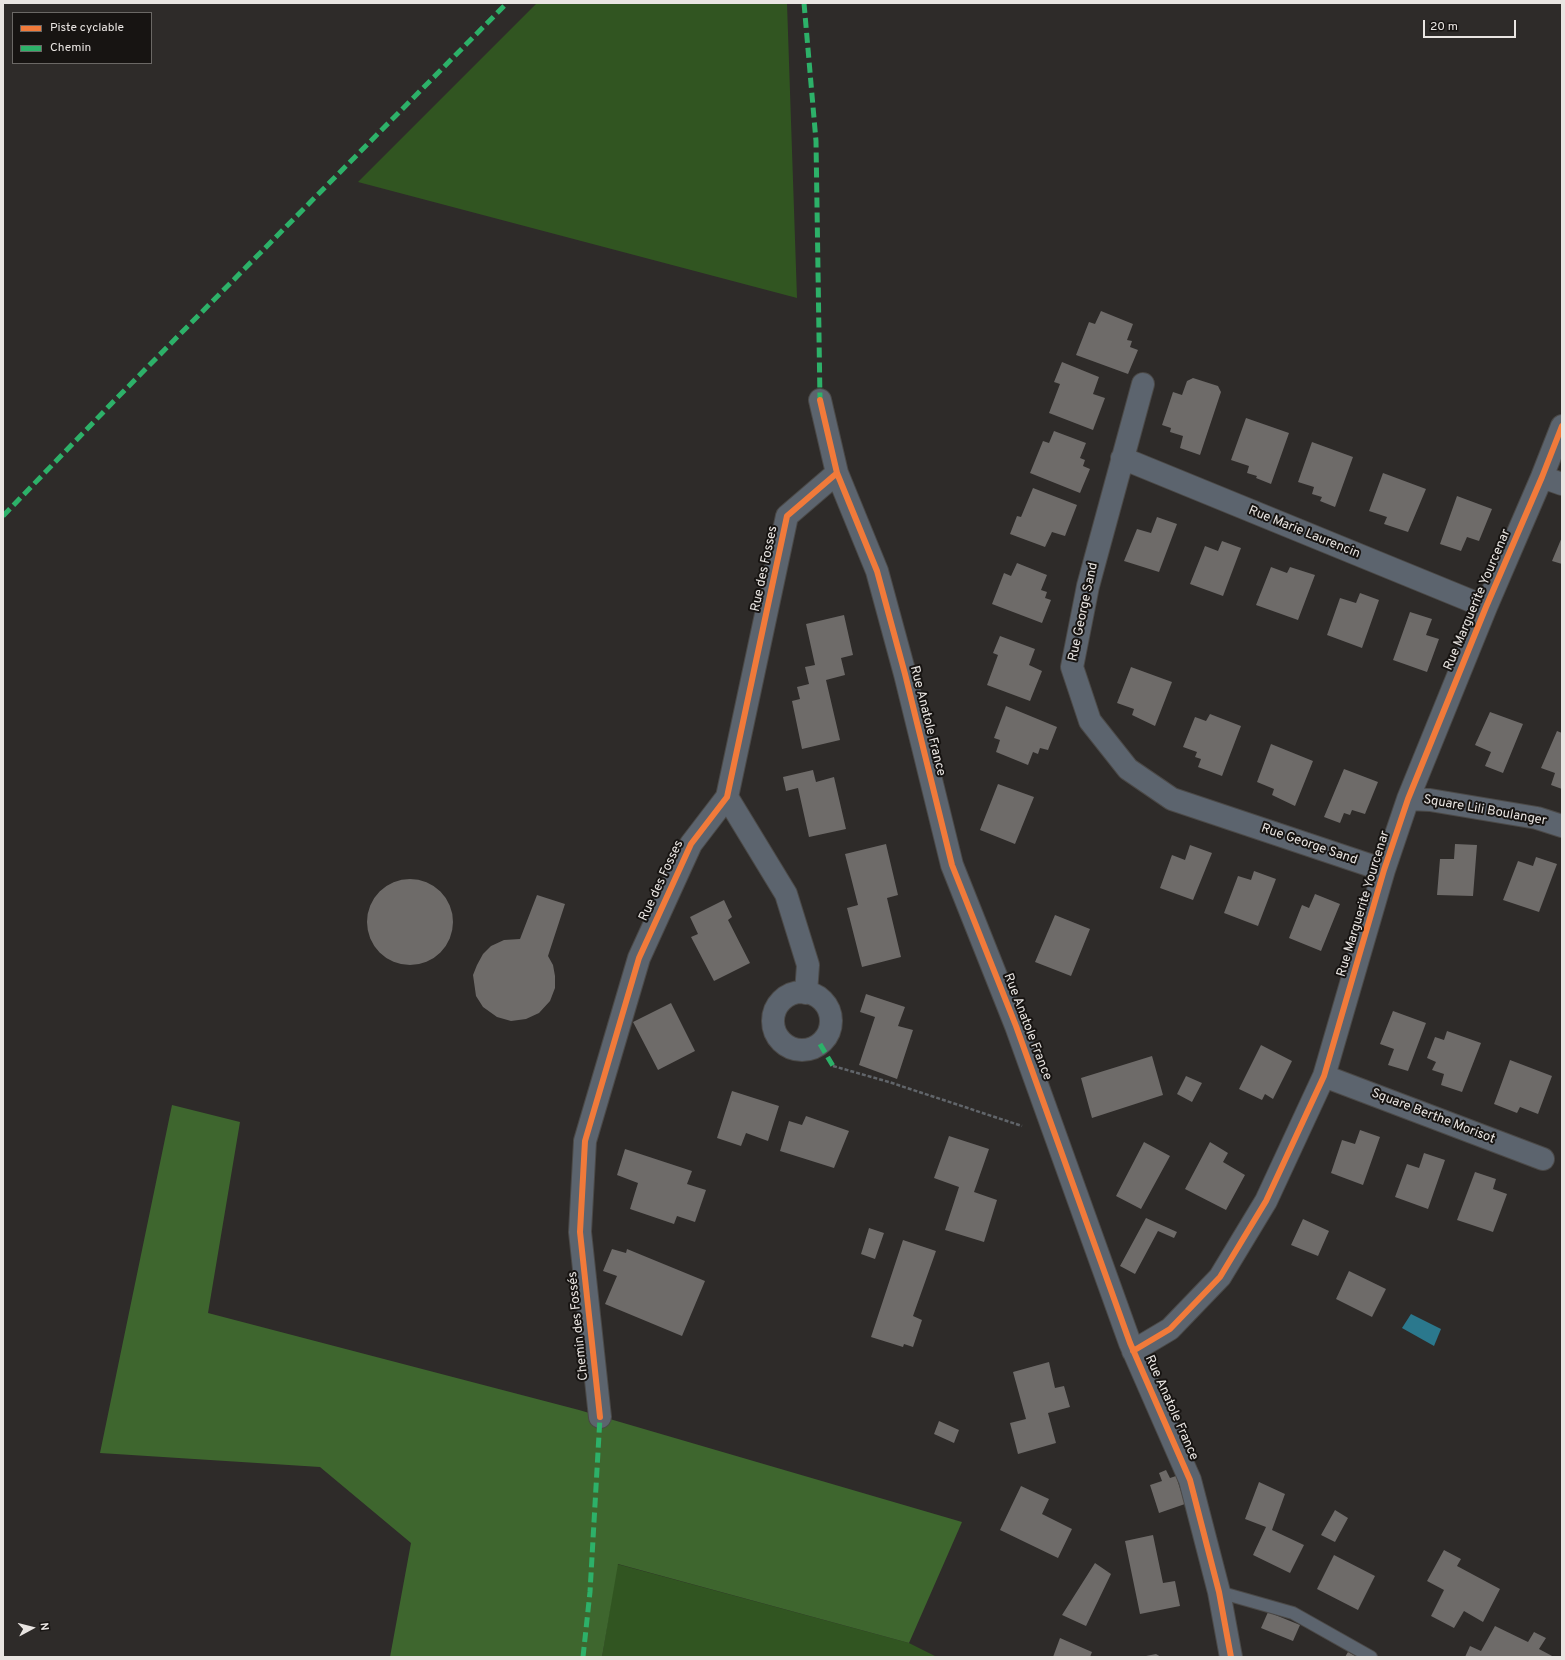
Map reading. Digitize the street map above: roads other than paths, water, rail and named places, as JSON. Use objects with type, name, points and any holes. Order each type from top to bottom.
[{"type":"street","name":"Rue George Sand","points":[[1143,384],[1088,586],[1072,667],[1090,720],[1128,769],[1172,799],[1384,870]]},
{"type":"street","name":"Rue Anatole France","points":[[820,400],[837,473],[878,571],[952,865],[1016,1026],[1133,1351],[1190,1480],[1219,1592],[1231,1657]]},
{"type":"street","name":"Rue Marguerite Yourcenar","points":[[1133,1351],[1170,1329],[1220,1277],[1266,1201],[1324,1076],[1384,870],[1408,799],[1486,607],[1552,481],[1562,426]]},
{"type":"street","name":"Rue Marie Laurencin","points":[[1122,458],[1486,607]]},
{"type":"street","name":"Rue des Fosses","points":[[580,1232],[585,1141],[639,958],[691,844],[727,797],[787,516],[837,473]]},
{"type":"street","points":[[727,797],[786,894],[808,965],[806,993]]},
{"type":"street","name":"Square Lili Boulanger","points":[[1408,799],[1430,800],[1537,818],[1562,826]]},
{"type":"street","name":"Square Berthe Morisot","points":[[1324,1076],[1543,1159]]},
{"type":"street","name":"Chemin des Fossés","points":[[580,1232],[600,1417]]},
{"type":"lane","points":[[1219,1592],[1293,1613],[1371,1657]]},
{"type":"water","points":[[1411,1314],[1441,1329],[1434,1346],[1402,1328]]}]
